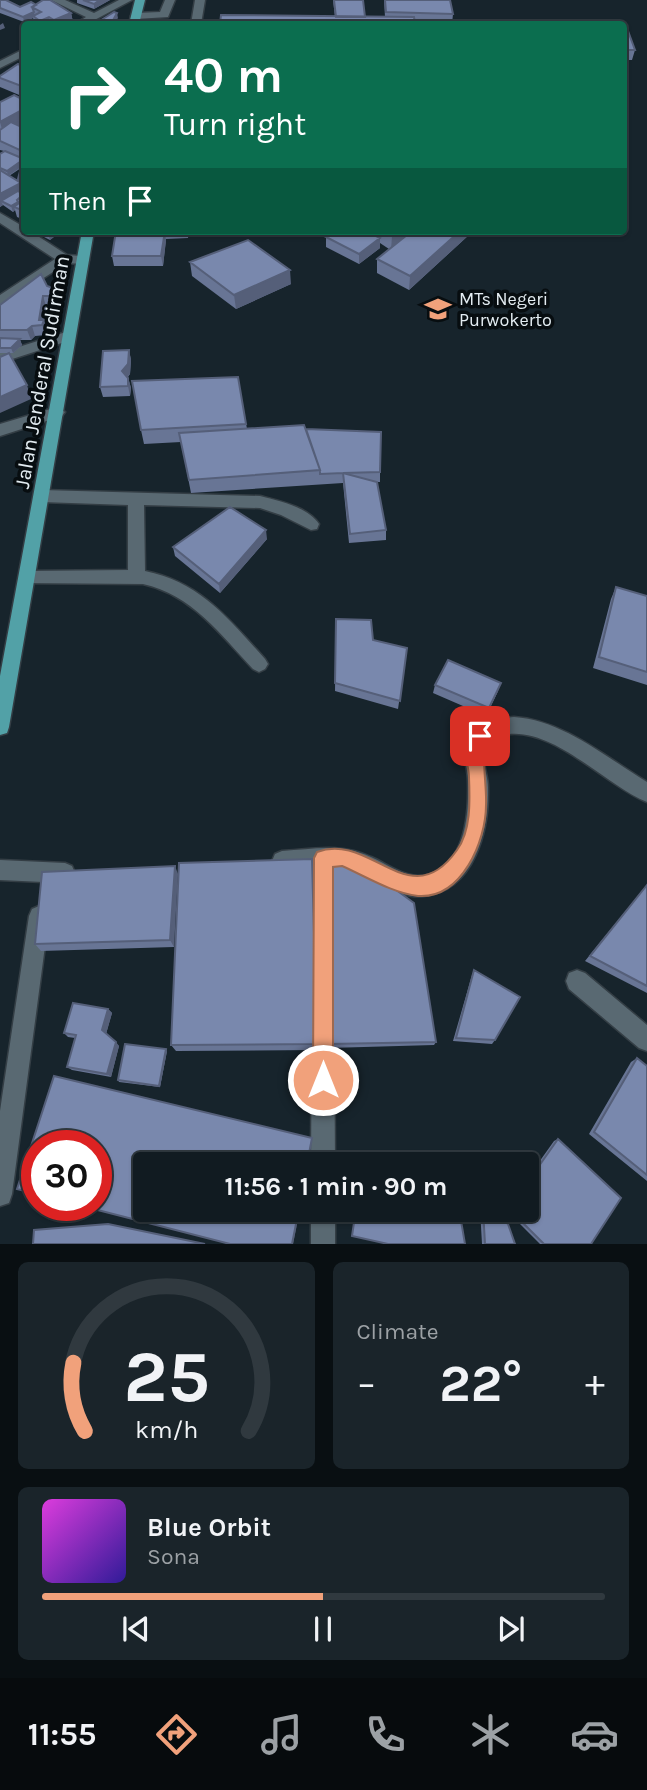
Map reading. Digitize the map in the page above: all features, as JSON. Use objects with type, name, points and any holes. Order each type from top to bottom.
[{"type":"main road","points":[[135,20],[140,0]]},
{"type":"main road","name":"Jalan Jenderal Sudirman","points":[[0,727],[87,235]]},
{"type":"street","points":[[56,0],[95,17]]},
{"type":"street","points":[[86,21],[127,0]]},
{"type":"street","points":[[135,20],[164,15],[170,0]]},
{"type":"street","points":[[196,21],[200,0]]},
{"type":"street","points":[[0,65],[21,54]]},
{"type":"street","points":[[0,217],[21,231]]},
{"type":"street","points":[[27,235],[64,259],[82,260]]},
{"type":"street","points":[[0,301],[64,259]]},
{"type":"street","points":[[0,358],[69,336]]},
{"type":"street","points":[[0,430],[57,412]]},
{"type":"street","points":[[42,496],[261,502],[286,510],[311,524]]},
{"type":"street","points":[[136,500],[138,577]]},
{"type":"street","points":[[27,578],[138,577],[167,582],[193,598],[218,619],[259,664]]},
{"type":"street","points":[[268,862],[342,857],[399,882],[419,887],[436,883],[452,872],[466,853],[477,824],[478,777],[474,748],[480,736],[491,729],[521,726],[557,738],[647,793]]},
{"type":"street","points":[[323,858],[323,1152]]},
{"type":"street","points":[[0,870],[44,874],[86,872]]},
{"type":"street","points":[[0,1194],[44,874]]},
{"type":"street","points":[[577,981],[647,1040]]},
{"type":"street","points":[[323,1222],[323,1244]]},
{"type":"building","points":[[0,0],[20,7],[31,2],[36,5],[32,7],[34,12],[23,17],[0,8]]},
{"type":"building","points":[[43,0],[50,0],[71,13],[54,20],[49,17],[40,21],[33,16],[41,12],[32,7]]},
{"type":"building","points":[[83,0],[100,0],[94,4]]},
{"type":"building","points":[[334,0],[363,0],[365,17],[336,17]]},
{"type":"building","points":[[385,0],[450,0],[453,14],[386,12]]},
{"type":"building","points":[[114,12],[117,13],[113,21],[100,21]]},
{"type":"building","points":[[221,15],[414,17],[415,21],[220,21]]},
{"type":"building","points":[[627,31],[628,31],[635,50],[627,50]]},
{"type":"building","points":[[18,64],[21,66],[21,86],[0,76]]},
{"type":"building","points":[[14,95],[21,98],[21,111],[0,122],[0,102]]},
{"type":"building","points":[[11,122],[21,127],[21,151],[0,141],[0,130]]},
{"type":"building","points":[[5,151],[21,158],[21,161],[7,171],[0,168],[0,154]]},
{"type":"building","points":[[0,170],[21,183],[0,194]]},
{"type":"building","points":[[18,191],[21,192],[18,202],[11,206],[1,201]]},
{"type":"building","points":[[21,197],[19,209],[14,207],[19,203],[17,200]]},
{"type":"building","points":[[115,235],[164,235],[161,256],[112,256]]},
{"type":"building","points":[[374,235],[380,238],[359,254],[326,237]]},
{"type":"building","points":[[407,235],[456,235],[410,276],[377,259]]},
{"type":"building","points":[[248,240],[290,270],[234,295],[190,262]]},
{"type":"building","points":[[41,274],[47,286],[53,288],[52,296],[43,296],[39,320],[44,320],[42,325],[32,326],[27,330],[0,330],[0,305]]},
{"type":"building","points":[[0,338],[20,339],[11,348],[0,348]]},
{"type":"building","points":[[129,350],[128,364],[122,371],[128,378],[128,386],[100,387],[103,351]]},
{"type":"building","points":[[9,353],[27,385],[0,397],[0,357]]},
{"type":"building","points":[[238,377],[246,424],[141,430],[132,381]]},
{"type":"building","points":[[304,425],[320,470],[189,480],[179,433]]},
{"type":"building","points":[[306,429],[381,432],[380,472],[320,474]]},
{"type":"building","points":[[343,473],[377,482],[386,530],[350,534]]},
{"type":"building","points":[[230,507],[266,530],[219,584],[173,547]]},
{"type":"building","points":[[616,587],[647,596],[647,672],[599,657]]},
{"type":"building","points":[[336,619],[371,620],[373,640],[407,648],[400,701],[335,683]]},
{"type":"building","points":[[448,660],[501,683],[489,708],[435,685]]},
{"type":"building","points":[[312,859],[317,1044],[171,1045],[179,863]]},
{"type":"building","points":[[328,860],[358,862],[414,903],[436,1042],[329,1044]]},
{"type":"building","points":[[175,866],[170,940],[35,944],[42,872]]},
{"type":"building","points":[[647,885],[647,986],[590,956]]},
{"type":"building","points":[[474,970],[520,997],[495,1040],[456,1038]]},
{"type":"building","points":[[73,1003],[108,1009],[102,1030],[116,1042],[107,1074],[67,1067],[76,1035],[64,1033]]},
{"type":"building","points":[[125,1044],[166,1049],[159,1086],[118,1080]]},
{"type":"building","points":[[637,1058],[647,1066],[647,1175],[594,1132]]},
{"type":"building","points":[[54,1076],[312,1138],[309,1152],[133,1152],[133,1219],[112,1214],[112,1130],[36,1130]]},
{"type":"building","points":[[558,1139],[621,1198],[591,1244],[544,1244],[522,1222],[539,1222],[539,1166]]},
{"type":"building","points":[[144,1222],[296,1222],[292,1244],[230,1244]]},
{"type":"building","points":[[354,1222],[461,1222],[465,1244],[388,1244],[352,1236]]},
{"type":"building","points":[[484,1222],[508,1224],[515,1244],[485,1244]]},
{"type":"building","points":[[108,1224],[205,1244],[33,1244],[34,1230]]},
{"type":"place","name":"MTs Negeri Purwokerto","points":[[438,309]]},
{"type":"route","points":[[323,1080],[323,858],[342,857],[399,882],[419,887],[436,883],[452,872],[466,853],[477,824],[478,777],[474,748],[480,736]]}]
